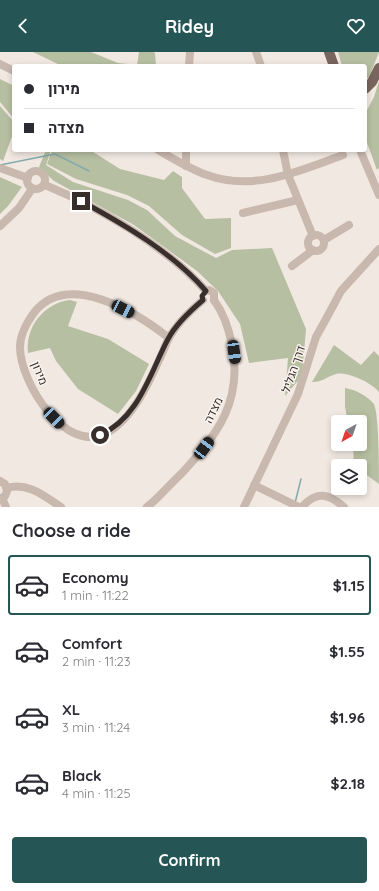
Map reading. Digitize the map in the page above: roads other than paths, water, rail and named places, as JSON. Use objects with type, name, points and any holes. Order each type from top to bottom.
[{"type":"main road","points":[[322,52],[326,64]]},
{"type":"main road","points":[[329,52],[333,64]]},
{"type":"main road","points":[[367,87],[372,82],[379,68]]},
{"type":"street","points":[[189,64],[190,52]]},
{"type":"street","points":[[256,52],[260,64]]},
{"type":"street","points":[[0,64],[12,70]]},
{"type":"street","points":[[162,152],[207,176],[226,181],[247,182],[272,180],[343,155]]},
{"type":"street","points":[[186,152],[186,166]]},
{"type":"street","points":[[283,152],[288,175],[313,236]]},
{"type":"street","points":[[361,152],[379,195]]},
{"type":"street","points":[[0,168],[28,178]]},
{"type":"street","points":[[32,189],[28,184],[28,178],[33,172],[40,172],[45,176],[45,185]]},
{"type":"street","points":[[32,189],[39,189],[45,185]]},
{"type":"street","points":[[45,185],[81,201],[127,228],[172,260],[206,291],[213,292],[215,295],[214,300],[209,303],[203,300],[202,296],[206,291]]},
{"type":"street","points":[[0,226],[19,208],[32,189]]},
{"type":"street","points":[[243,213],[298,200]]},
{"type":"street","points":[[324,240],[349,225]]},
{"type":"street","points":[[313,236],[319,236],[324,240]]},
{"type":"street","points":[[313,236],[308,243],[313,250]]},
{"type":"street","points":[[292,266],[313,250],[321,250],[324,240]]},
{"type":"street","name":"דרך הגליל","points":[[244,507],[298,394],[316,338],[341,291],[379,249]]},
{"type":"street","name":"מירון","points":[[169,338],[151,325],[123,309],[95,298],[71,294],[52,298],[37,309],[22,332],[20,348],[28,380],[44,406],[60,424],[70,431],[81,436],[94,437],[113,428],[138,400],[149,382],[169,338],[187,315],[203,300]]},
{"type":"street","name":"מצדה","points":[[147,507],[204,448],[222,423],[233,396],[236,366],[231,340],[225,320],[214,300]]},
{"type":"street","points":[[0,481],[4,483],[7,488],[6,494],[1,498],[6,507]]},
{"type":"street","points":[[254,485],[301,507],[312,498],[322,495],[332,497],[344,507]]},
{"type":"street","points":[[7,488],[17,486],[32,489],[61,507]]},
{"type":"waterway","points":[[0,165],[55,154],[89,171]]},
{"type":"waterway","points":[[295,503],[301,479]]}]
